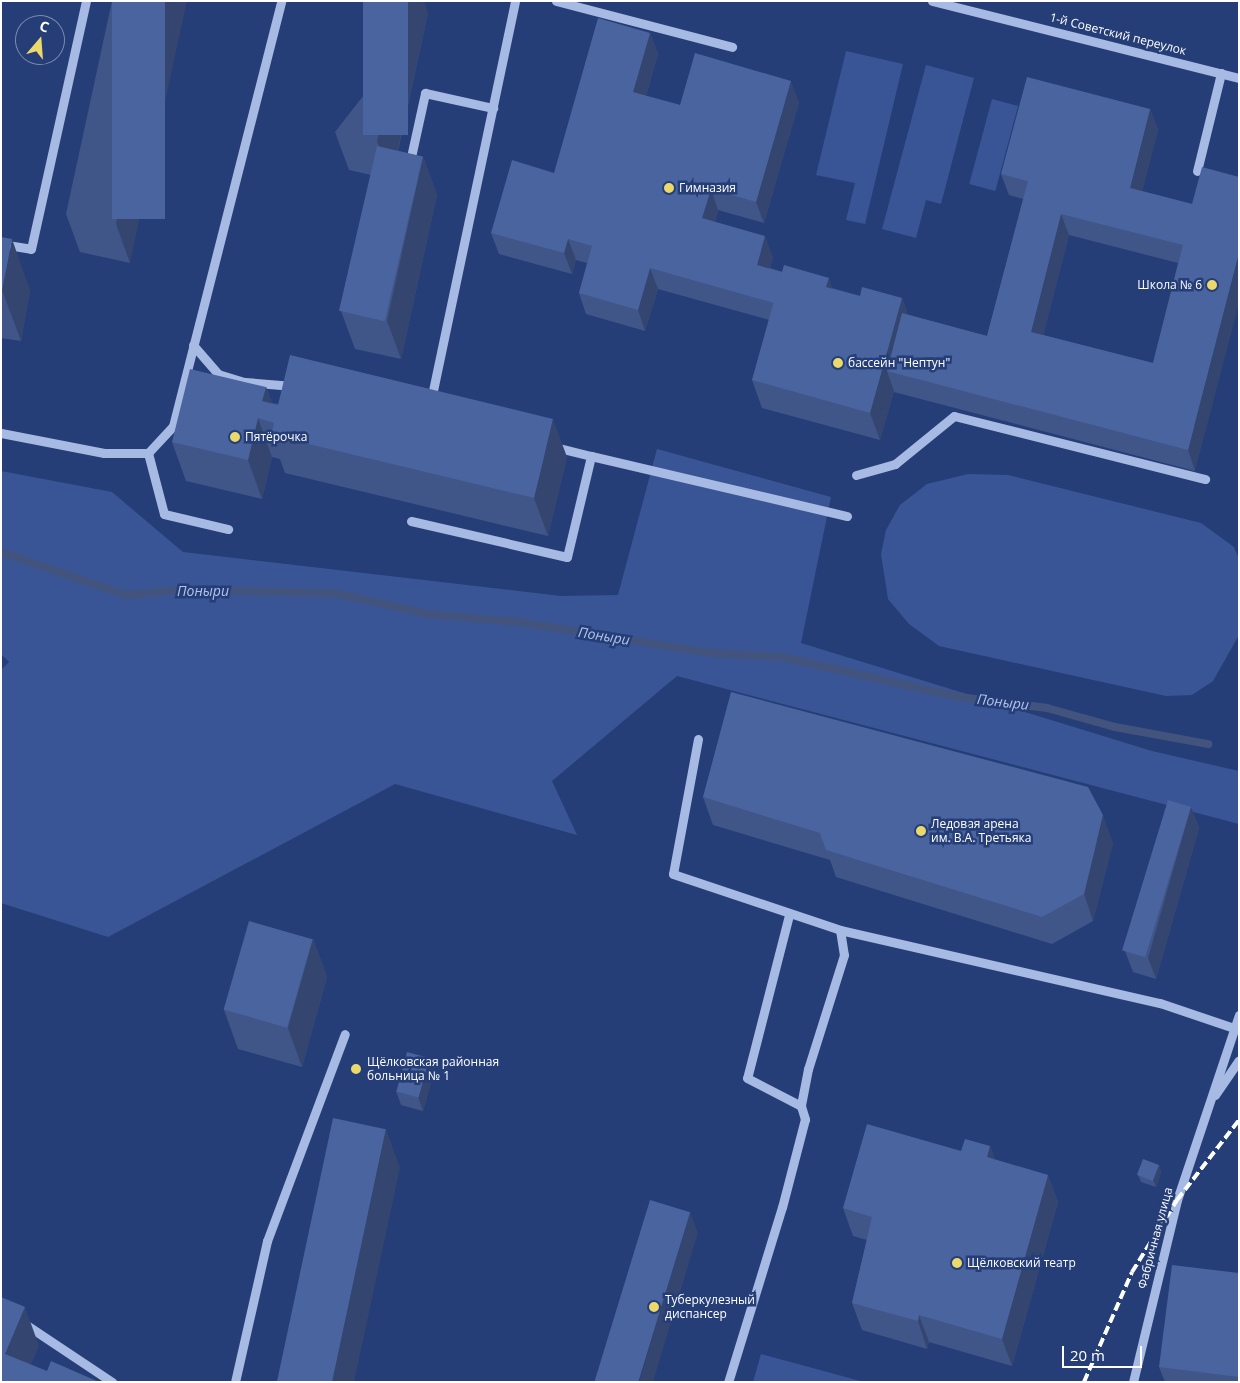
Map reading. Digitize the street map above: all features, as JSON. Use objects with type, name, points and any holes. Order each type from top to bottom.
[{"type":"street","points":[[1,244],[32,249],[86,1]]},
{"type":"street","points":[[1,432],[104,453],[148,453],[173,426],[281,1]]},
{"type":"street","points":[[429,408],[515,1]]},
{"type":"street","points":[[556,1],[732,47]]},
{"type":"street","name":"1-й Советский переулок","points":[[932,1],[1239,78]]},
{"type":"street","points":[[1197,171],[1221,73]]},
{"type":"street","points":[[408,169],[425,92],[493,108]]},
{"type":"street","points":[[193,345],[218,374],[245,382],[305,389]]},
{"type":"street","points":[[856,475],[895,464],[954,416],[1205,479]]},
{"type":"street","points":[[543,445],[847,516]]},
{"type":"street","points":[[148,453],[164,514],[228,529]]},
{"type":"street","points":[[411,520],[567,557],[591,456]]},
{"type":"street","points":[[698,739],[673,874],[789,915],[840,930],[1160,1003],[1234,1028]]},
{"type":"street","points":[[789,915],[747,1078],[801,1106]]},
{"type":"street","points":[[728,1382],[782,1207],[805,1119],[801,1106],[844,955],[840,930]]},
{"type":"street","name":"Фабричная улица","points":[[1133,1382],[1177,1200],[1239,1014]]},
{"type":"street","points":[[235,1382],[267,1241],[345,1034]]},
{"type":"street","name":"Фабричная улица","points":[[1209,1103],[1239,1060]]},
{"type":"street","points":[[17,1319],[112,1382]]},
{"type":"shaded area","points":[[846,51],[903,64],[865,224],[846,220],[855,183],[816,175]]},
{"type":"shaded area","points":[[926,65],[974,78],[941,204],[926,200],[916,238],[882,229]]},
{"type":"shaded area","points":[[992,99],[1018,106],[995,191],[969,184]]},
{"type":"shaded area","points":[[657,449],[831,497],[801,643],[1152,751],[1239,771],[1239,824],[677,676],[552,781],[577,835],[395,784],[108,937],[1,903],[1,670],[9,662],[1,654],[1,471],[112,492],[183,552],[561,596],[618,595]]},
{"type":"shaded area","points":[[968,474],[1008,475],[1201,523],[1234,547],[1239,559],[1239,635],[1213,681],[1192,695],[1166,696],[939,646],[909,624],[888,599],[881,554],[886,530],[900,505],[927,484]]},
{"type":"shaded area","points":[[761,1354],[864,1382],[753,1382]]},
{"type":"building","points":[[112,1],[165,1],[165,219],[112,219]]},
{"type":"building","points":[[363,1],[408,1],[408,135],[363,135]]},
{"type":"building","name":"Гимназия","points":[[598,18],[650,33],[633,92],[680,105],[695,53],[791,81],[756,202],[711,189],[702,218],[765,236],[757,265],[782,272],[774,303],[650,268],[638,310],[579,293],[592,246],[568,239],[564,253],[491,233],[512,160],[554,173]]},
{"type":"building","name":"Школа № 6","points":[[1027,77],[1150,109],[1130,188],[1192,204],[1202,167],[1239,177],[1239,253],[1188,450],[887,371],[902,313],[987,336],[1028,181],[1001,174]],"holes":[[[1061,214],[1183,245],[1153,363],[1031,332]]]},
{"type":"building","points":[[377,146],[423,157],[385,321],[339,311]]},
{"type":"building","points":[[1,237],[12,239],[2,290],[1,290]]},
{"type":"building","name":"бассейн \"Нептун\"","points":[[784,265],[829,278],[826,287],[860,296],[862,287],[902,298],[870,413],[752,380]]},
{"type":"building","points":[[290,355],[553,419],[534,498],[271,435],[274,423],[258,418],[248,460],[172,442],[190,369],[266,387],[262,401],[278,405]]},
{"type":"building","name":"Ледовая арена им. В.А. Третьяка","points":[[731,692],[1088,787],[1103,815],[1084,894],[1042,917],[826,850],[820,833],[703,797]]},
{"type":"building","points":[[1168,800],[1191,807],[1145,957],[1122,950]]},
{"type":"building","points":[[249,921],[312,939],[287,1028],[224,1009]]},
{"type":"building","points":[[407,1052],[429,1058],[419,1098],[396,1092]]},
{"type":"building","points":[[333,1118],[386,1129],[332,1382],[277,1382]]},
{"type":"building","name":"Щёлковский театр","points":[[867,1124],[961,1151],[965,1139],[990,1146],[987,1157],[1048,1175],[1002,1339],[919,1315],[918,1321],[852,1303],[872,1217],[843,1208]]},
{"type":"building","points":[[1143,1159],[1159,1165],[1153,1181],[1137,1175]]},
{"type":"building","points":[[650,1200],[690,1212],[638,1382],[594,1382]]},
{"type":"building","points":[[1172,1265],[1239,1273],[1239,1377],[1159,1367]]},
{"type":"building","points":[[1,1297],[25,1307],[5,1354],[47,1371],[51,1361],[99,1382],[1,1382]]},
{"type":"waterway","name":"Поныри","points":[[1,552],[126,595],[179,590],[334,593],[428,614],[519,622],[710,653],[782,657],[959,697],[1047,708],[1115,727],[1208,744]]},
{"type":"railway","points":[[1084,1382],[1132,1272],[1177,1200],[1239,1120]]},
{"type":"place","name":"Гимназия","points":[[669,188]]},
{"type":"place","name":"Школа № 6","points":[[1212,285]]},
{"type":"place","name":"бассейн \"Нептун\"","points":[[838,363]]},
{"type":"place","name":"Пятёрочка","points":[[235,437]]},
{"type":"place","name":"Ледовая арена им. В.А. Третьяка","points":[[921,831]]},
{"type":"place","name":"Щёлковская районная больница № 1","points":[[356,1069]]},
{"type":"place","name":"Щёлковский театр","points":[[957,1263]]},
{"type":"place","name":"Туберкулезный диспансер","points":[[654,1307]]}]
